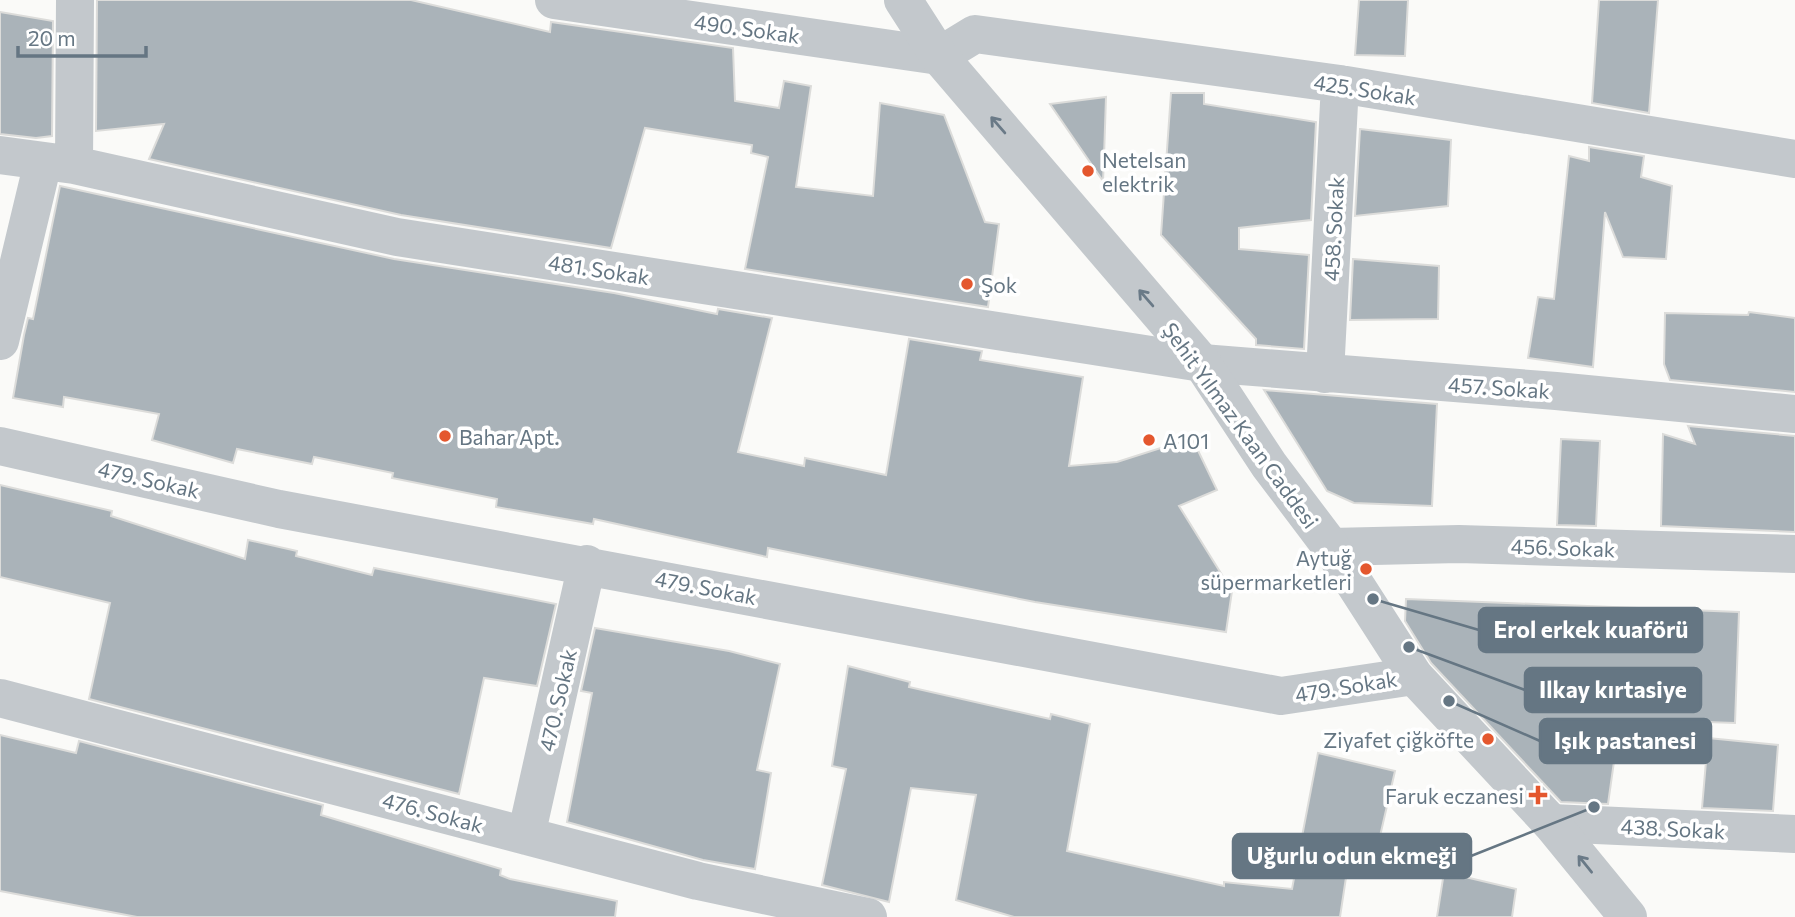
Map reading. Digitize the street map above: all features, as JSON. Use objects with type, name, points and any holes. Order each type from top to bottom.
[{"type":"street","points":[[0,341],[59,163],[75,0]]},
{"type":"street","name":"490. Sokak","points":[[554,0],[939,56]]},
{"type":"street","name":"Şehit Yılmaz Kaan Caddesi","points":[[904,0],[939,56],[1202,363],[1269,465],[1331,547],[1414,676],[1551,822],[1628,917]]},
{"type":"street","name":"425. Sokak","points":[[939,56],[975,34],[1340,84],[1795,159]]},
{"type":"street","name":"458. Sokak","points":[[1325,374],[1340,84]]},
{"type":"street","name":"481. Sokak","points":[[0,155],[59,163],[397,237],[1202,363]]},
{"type":"street","name":"457. Sokak","points":[[1202,363],[1556,391],[1795,414]]},
{"type":"street","name":"479. Sokak","points":[[0,446],[279,509],[587,564],[1281,696],[1414,676]]},
{"type":"street","name":"456. Sokak","points":[[1331,547],[1459,544],[1795,554]]},
{"type":"street","name":"470. Sokak","points":[[526,836],[587,564]]},
{"type":"street","name":"476. Sokak","points":[[0,698],[698,881],[868,917]]},
{"type":"street","name":"438. Sokak","points":[[1551,822],[1795,834]]},
{"type":"building","points":[[97,0],[411,0],[550,32],[551,22],[733,48],[735,101],[779,108],[784,81],[811,86],[796,187],[873,196],[880,103],[944,115],[985,222],[999,224],[988,307],[745,269],[768,157],[751,153],[752,145],[645,128],[611,248],[401,215],[149,159],[164,124],[96,131]]},
{"type":"building","points":[[1359,0],[1408,0],[1405,56],[1355,55]]},
{"type":"building","points":[[1599,0],[1658,0],[1649,113],[1592,103]]},
{"type":"building","points":[[0,12],[53,21],[52,136],[36,138],[0,134]]},
{"type":"building","points":[[1171,93],[1204,93],[1204,104],[1316,122],[1311,220],[1239,228],[1239,249],[1309,255],[1304,349],[1256,345],[1256,339],[1161,235]]},
{"type":"building","points":[[1106,97],[1104,157],[1103,181],[1050,104]]},
{"type":"building","points":[[1360,129],[1451,140],[1448,206],[1355,216]]},
{"type":"building","points":[[1589,147],[1644,156],[1641,177],[1672,186],[1666,259],[1623,257],[1605,212],[1593,367],[1528,358],[1538,297],[1554,299],[1569,156],[1589,161]]},
{"type":"building","points":[[60,186],[394,259],[614,293],[717,314],[718,309],[772,318],[738,452],[804,466],[805,458],[886,475],[909,339],[982,351],[980,360],[1083,377],[1069,466],[1117,462],[1192,438],[1217,490],[1179,506],[1232,591],[1226,632],[1035,602],[768,548],[767,557],[594,519],[593,524],[496,507],[497,499],[392,478],[393,473],[314,457],[312,464],[237,449],[233,463],[152,440],[159,414],[64,397],[63,407],[13,398],[24,335],[28,318],[33,319]]},
{"type":"building","points":[[1353,259],[1439,266],[1438,319],[1350,320]]},
{"type":"building","points":[[1749,312],[1795,318],[1795,392],[1670,380],[1664,364],[1665,313],[1748,315]]},
{"type":"building","points":[[1264,390],[1437,404],[1432,506],[1354,503],[1327,491]]},
{"type":"building","points":[[1688,426],[1795,436],[1795,532],[1661,526],[1663,434],[1695,444]]},
{"type":"building","points":[[1561,439],[1600,441],[1596,526],[1557,525]]},
{"type":"building","points":[[0,485],[112,511],[111,516],[245,559],[248,540],[297,551],[296,556],[372,575],[374,568],[556,604],[537,686],[484,678],[459,794],[89,699],[110,603],[0,577]]},
{"type":"building","points":[[1406,599],[1739,612],[1735,723],[1620,719],[1608,804],[1561,802],[1431,663],[1405,621]]},
{"type":"building","points":[[595,628],[729,651],[780,664],[757,770],[771,773],[755,869],[703,860],[567,822],[592,693],[581,691]]},
{"type":"building","points":[[848,666],[910,682],[909,687],[1050,719],[1051,714],[1090,724],[1067,851],[1224,886],[1224,882],[1292,889],[1318,753],[1395,771],[1375,858],[1350,851],[1340,917],[1014,917],[956,900],[976,795],[911,788],[889,902],[822,885],[846,769],[832,766]]},
{"type":"building","points":[[0,735],[76,753],[79,741],[323,805],[321,815],[501,869],[500,875],[510,879],[617,901],[615,917],[137,917],[0,891]]},
{"type":"building","points":[[1708,738],[1778,745],[1773,811],[1702,808]]},
{"type":"building","points":[[1444,872],[1516,889],[1512,917],[1437,917]]},
{"type":"place","name":"Netelsan elektrik","points":[[1088,171]]},
{"type":"place","name":"Şok","points":[[967,284]]},
{"type":"place","name":"Bahar Apt.","points":[[445,436]]},
{"type":"place","name":"A101","points":[[1149,440]]},
{"type":"place","name":"Aytuğ süpermarketleri","points":[[1366,569]]},
{"type":"place","name":"Erol erkek kuaförü","points":[[1373,599]]},
{"type":"place","name":"Ilkay kırtasiye","points":[[1409,647]]},
{"type":"place","name":"Işık pastanesi","points":[[1449,701]]},
{"type":"place","name":"Ziyafet çiğköfte","points":[[1488,739]]},
{"type":"place","name":"Faruk eczanesi","points":[[1538,795]]},
{"type":"place","name":"Uğurlu odun ekmeği","points":[[1594,807]]}]
